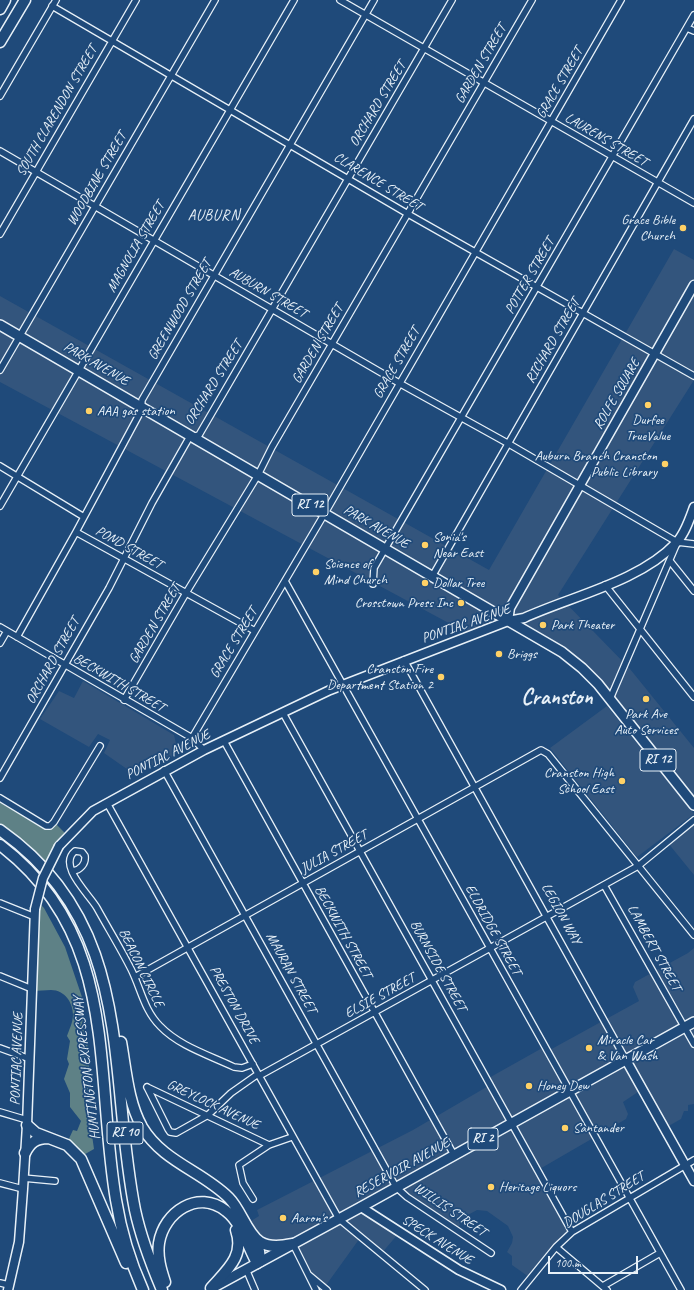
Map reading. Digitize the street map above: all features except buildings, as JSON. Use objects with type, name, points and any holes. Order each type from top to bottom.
[{"type":"highway","points":[[0,9],[5,0]]},
{"type":"highway","points":[[0,42],[25,0]]},
{"type":"highway","name":"HUNTINGTON EXPRESSWAY","points":[[0,830],[32,857],[64,894],[87,932],[102,973],[113,1026],[134,1200],[144,1242],[162,1290]]},
{"type":"highway","name":"HUNTINGTON EXPRESSWAY","points":[[0,845],[29,871],[56,904],[72,933],[86,968],[93,993],[100,1037],[117,1204],[125,1242],[143,1290]]},
{"type":"highway","points":[[102,973],[116,1014],[132,1102],[143,1128],[151,1140],[167,1155],[218,1189],[230,1199],[242,1214],[252,1234],[259,1251],[259,1262]]},
{"type":"highway","points":[[27,1122],[36,1133],[54,1139],[71,1148],[81,1159],[139,1290]]},
{"type":"highway","points":[[25,1153],[30,1144],[36,1140],[43,1138],[54,1139]]},
{"type":"highway","points":[[167,1290],[160,1266],[159,1248],[161,1235],[168,1221],[178,1210],[192,1203],[207,1202],[221,1207],[230,1214],[259,1262]]},
{"type":"highway","points":[[209,1289],[234,1262],[239,1251],[235,1227],[221,1207]]},
{"type":"highway","points":[[252,1234],[258,1241],[268,1246],[293,1244]]},
{"type":"main road","name":"ROLFE SQUARE","points":[[508,621],[510,608],[694,285]]},
{"type":"main road","name":"PARK AVENUE","points":[[0,325],[141,405],[562,652],[573,660],[598,684],[693,802]]},
{"type":"main road","name":"PONTIAC AVENUE","points":[[8,1287],[19,1242],[24,1178],[35,913],[43,878],[59,846],[82,820],[107,803],[164,770],[204,750],[343,685],[404,660],[508,621],[524,618],[550,606],[605,586],[648,564],[677,542],[694,507]]},
{"type":"main road","name":"RESERVOIR AVENUE","points":[[209,1289],[361,1207],[694,1022]]},
{"type":"main road","name":"LEGION WAY","points":[[626,1060],[694,1181]]},
{"type":"main road","name":"SPECK AVENUE","points":[[361,1207],[459,1270],[501,1290]]},
{"type":"street","points":[[0,96],[56,0]]},
{"type":"street","name":"SOUTH CLARENDON STREET","points":[[0,234],[136,0]]},
{"type":"street","name":"WOODBINE STREET","points":[[0,370],[215,0]]},
{"type":"street","name":"MAGNOLIA STREET","points":[[0,506],[294,0]]},
{"type":"street","name":"LAURENS STREET","points":[[340,0],[694,203]]},
{"type":"street","name":"GREENWOOD STREET","points":[[17,637],[76,532],[141,411],[141,405],[145,393],[374,0]]},
{"type":"street","name":"ORCHARD STREET","points":[[0,778],[65,666],[152,503],[189,438],[200,435],[452,0]]},
{"type":"street","name":"GARDEN STREET","points":[[124,700],[186,593],[258,475],[272,447],[532,0]]},
{"type":"street","name":"GRACE STREET","points":[[192,738],[325,513],[621,0]]},
{"type":"street","name":"CLARENCE STREET","points":[[52,6],[475,253],[584,312],[655,355],[694,376]]},
{"type":"street","name":"POTTER STREET","points":[[373,584],[374,568],[694,15]]},
{"type":"street","points":[[687,28],[694,31]]},
{"type":"street","name":"RICHARD STREET","points":[[433,575],[694,120]]},
{"type":"street","name":"AUBURN STREET","points":[[0,151],[399,383],[509,444],[677,542],[694,544]]},
{"type":"street","name":"POND STREET","points":[[0,466],[84,517]]},
{"type":"street","name":"POND STREET","points":[[76,532],[254,631]]},
{"type":"street","points":[[610,699],[677,542]]},
{"type":"street","points":[[670,561],[694,591]]},
{"type":"street","name":"ELDRIDGE STREET","points":[[285,581],[681,1290]]},
{"type":"street","points":[[605,586],[694,697]]},
{"type":"street","name":"BECKWITH STREET","points":[[0,627],[65,666],[192,738],[204,750]]},
{"type":"street","points":[[0,643],[7,631]]},
{"type":"street","name":"LEGION WAY","points":[[404,660],[626,1060]]},
{"type":"street","name":"BURNSIDE STREET","points":[[283,713],[572,1232]]},
{"type":"street","name":"BECKWITH STREET","points":[[224,741],[454,1155]]},
{"type":"street","points":[[0,798],[46,826],[50,826],[54,822],[100,746]]},
{"type":"street","name":"JULIA STREET","points":[[135,977],[538,751],[546,751],[638,866]]},
{"type":"street","name":"MAURAN STREET","points":[[164,770],[396,1187]]},
{"type":"street","name":"PRESTON DRIVE","points":[[107,803],[339,1219]]},
{"type":"street","name":"ELSIE STREET","points":[[147,1087],[170,1132],[176,1133],[208,1115],[231,1093],[259,1075],[317,1045],[638,866],[694,820]]},
{"type":"street","points":[[638,866],[694,936]]},
{"type":"street","name":"BEACON CIRCLE","points":[[73,871],[78,884],[94,902],[135,977],[145,1005],[150,1014],[170,1035],[234,1067],[242,1068],[253,1064]]},
{"type":"street","name":"LAMBERT STREET","points":[[604,885],[694,1044]]},
{"type":"street","points":[[0,903],[35,913]]},
{"type":"street","points":[[0,976],[32,989]]},
{"type":"street","points":[[0,1048],[30,1059]]},
{"type":"street","name":"GREYLOCK AVENUE","points":[[147,1087],[270,1145]]},
{"type":"street","points":[[0,1112],[27,1122]]},
{"type":"street","name":"GREYLOCK AVENUE","points":[[253,1200],[243,1183],[238,1167],[242,1162],[270,1145],[292,1137]]},
{"type":"street","name":"DOUGLAS STREET","points":[[521,1290],[556,1247],[572,1232],[694,1160]]},
{"type":"street","points":[[24,1178],[55,1181]]},
{"type":"street","points":[[0,1183],[23,1189]]},
{"type":"street","name":"WILLIS STREET","points":[[396,1187],[407,1197],[491,1253]]},
{"type":"street","points":[[339,1219],[425,1290]]},
{"type":"street","points":[[293,1244],[316,1290]]},
{"type":"street","points":[[556,1247],[605,1288],[660,1253]]},
{"type":"street","points":[[246,1269],[255,1290]]},
{"type":"street","points":[[307,1273],[328,1290]]},
{"type":"street","points":[[0,1283],[8,1287]]},
{"type":"shaded area","points":[[674,249],[694,260],[694,380],[558,595],[630,669],[694,748],[694,805],[609,698],[551,643],[498,619],[471,635],[0,382],[0,296],[489,570]]},
{"type":"shaded area","points":[[83,681],[174,735],[177,748],[172,757],[134,774],[104,753],[110,740],[98,734],[89,747],[40,719],[59,691],[74,698]]},
{"type":"shaded area","name":"Cranston High School East","points":[[607,706],[694,814],[637,857],[550,748]]},
{"type":"shaded area","points":[[694,821],[694,875],[668,843]]},
{"type":"shaded area","points":[[694,948],[694,1104],[688,1105],[688,1111],[684,1111],[681,1119],[665,1128],[641,1090],[623,1102],[628,1114],[626,1119],[538,1170],[570,1228],[558,1245],[529,1277],[512,1265],[512,1256],[507,1252],[512,1243],[513,1237],[508,1226],[487,1211],[477,1210],[466,1216],[457,1229],[396,1191],[361,1211],[398,1234],[381,1254],[360,1238],[324,1288],[315,1281],[294,1248],[269,1243],[257,1238],[251,1221],[259,1216],[257,1210],[413,1130],[490,1085],[487,1079],[544,1047],[548,1051],[639,1001],[633,987],[635,982],[688,953]]},
{"type":"green space","points":[[0,799],[47,825],[54,822],[66,834],[47,866],[16,837],[0,825]]},
{"type":"green space","points":[[36,900],[44,908],[65,947],[83,1000],[89,1061],[89,1103],[94,1149],[80,1157],[67,1143],[73,1130],[77,1131],[81,1121],[70,1107],[70,1093],[64,1079],[69,1064],[67,1059],[70,1041],[67,1036],[73,1018],[72,1006],[67,998],[60,992],[51,990],[33,991]]},
{"type":"place","name":"Grace Bible Church","points":[[683,228]]},
{"type":"place","name":"Durfee TrueValue","points":[[648,405]]},
{"type":"place","name":"AAA gas station","points":[[89,411]]},
{"type":"place","name":"Auburn Branch Cranston Public Library","points":[[665,464]]},
{"type":"place","name":"Sonia's Near East","points":[[425,545]]},
{"type":"place","name":"Science of Mind Church","points":[[316,572]]},
{"type":"place","name":"Dollar Tree","points":[[425,583]]},
{"type":"place","name":"Crosstown Press Inc","points":[[461,603]]},
{"type":"place","name":"Park Theater","points":[[543,625]]},
{"type":"place","name":"Briggs","points":[[499,654]]},
{"type":"place","name":"Cranston Fire Department Station 2","points":[[441,677]]},
{"type":"place","name":"Park Ave Auto Services","points":[[646,699]]},
{"type":"place","name":"Cranston High School East","points":[[622,781]]},
{"type":"place","name":"Miracle Car & Van Wash","points":[[589,1048]]},
{"type":"place","name":"Honey Dew","points":[[529,1086]]},
{"type":"place","name":"Santander","points":[[565,1128]]},
{"type":"place","name":"Heritage Liquors","points":[[491,1187]]},
{"type":"place","name":"Aaron's","points":[[283,1218]]},
{"type":"district","name":"AUBURN","points":[[214,216]]},
{"type":"district","name":"Cranston","points":[[557,698]]}]
